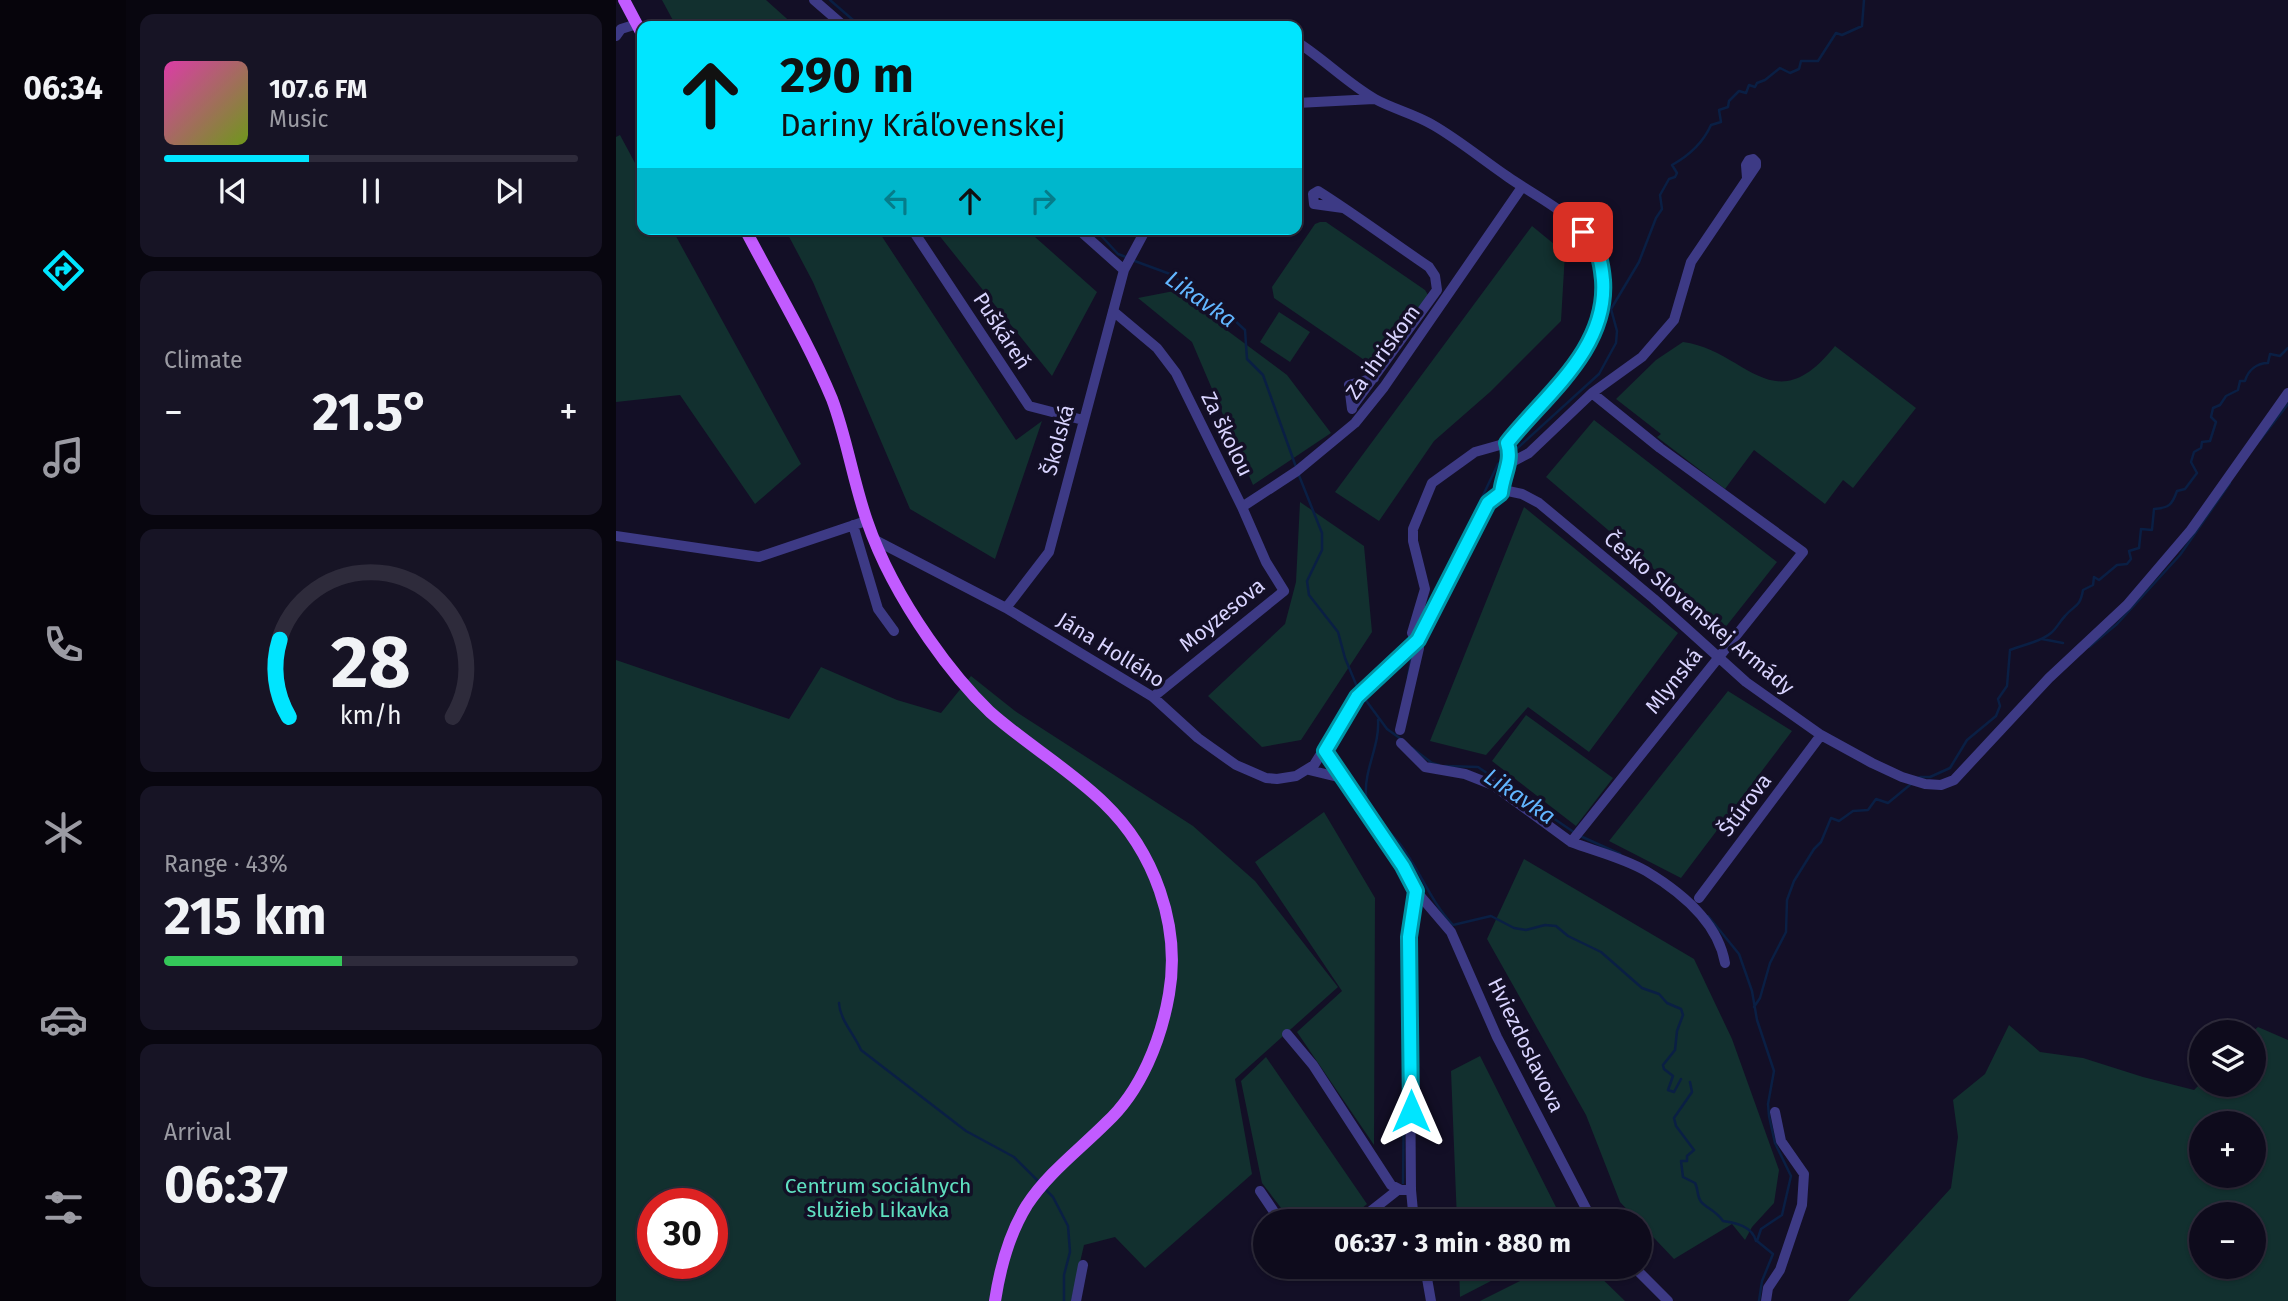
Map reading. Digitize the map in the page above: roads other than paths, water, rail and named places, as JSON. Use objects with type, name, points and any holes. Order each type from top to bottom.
[{"type":"main road","points":[[628,2],[637,22]]},
{"type":"main road","points":[[748,235],[831,398],[845,440],[860,523],[875,540],[908,607],[947,665],[990,711],[1112,811],[1145,857],[1165,907],[1172,937],[1172,971],[1166,1012],[1155,1046],[1138,1081],[1115,1115],[1057,1168],[1037,1193],[1012,1234],[1001,1268],[995,1301]]},
{"type":"street","points":[[814,0],[838,21]]},
{"type":"street","points":[[616,36],[621,29],[637,29]]},
{"type":"street","points":[[1302,46],[1374,99],[1432,124],[1521,187],[1567,215],[1593,241],[1600,253],[1604,292],[1600,317],[1588,346],[1578,361],[1507,443],[1475,452],[1432,483],[1413,529],[1413,541],[1425,589],[1412,633],[1418,640],[1419,648],[1400,730]]},
{"type":"street","points":[[1302,103],[1374,99]]},
{"type":"street","points":[[1510,463],[1529,453],[1592,393],[1642,356],[1674,320],[1691,262],[1747,178]]},
{"type":"street","name":"Za ihriskom","points":[[1242,507],[1297,471],[1355,423],[1384,387],[1521,187]]},
{"type":"street","points":[[1343,208],[1429,267],[1435,276],[1437,290],[1352,407]]},
{"type":"street","name":"Puškáreň","points":[[916,235],[1029,406],[1083,420]]},
{"type":"street","points":[[1084,235],[1124,270]]},
{"type":"street","name":"Školská","points":[[1006,608],[1049,552],[1124,270],[1143,235]]},
{"type":"street","name":"Za školou","points":[[1114,311],[1165,357],[1176,373],[1266,562],[1284,591]]},
{"type":"street","points":[[1355,423],[1349,385],[1374,378]]},
{"type":"street","name":"Mlynská","points":[[1575,837],[1803,552],[1660,448],[1592,393]]},
{"type":"street","name":"Česko Slovenskej Armády","points":[[1501,493],[1515,492],[1539,503],[1654,599],[1746,682],[1821,735],[1902,777],[1925,784],[1941,785],[1954,780],[2049,678],[2127,605],[2191,530],[2288,393]]},
{"type":"street","points":[[1309,770],[1325,751],[1357,697],[1418,640],[1488,503],[1501,493],[1503,476],[1510,463],[1507,443]]},
{"type":"street","points":[[616,536],[759,557],[860,523],[878,609],[894,631]]},
{"type":"street","name":"Jána Hollého","points":[[875,540],[1006,608],[1153,696],[1198,738],[1249,771],[1277,779],[1296,776],[1309,770],[1342,778]]},
{"type":"street","name":"Moyzesova","points":[[1153,696],[1284,591]]},
{"type":"street","name":"Štúrova","points":[[1699,898],[1821,735]]},
{"type":"street","points":[[1401,743],[1425,767],[1465,774],[1493,785],[1575,837],[1646,871],[1695,907],[1719,941],[1725,963]]},
{"type":"street","points":[[1325,751],[1342,778]]},
{"type":"street","name":"Hviezdoslavova","points":[[1342,778],[1403,866],[1416,891],[1451,932],[1497,1037],[1586,1209]]},
{"type":"street","points":[[1413,1209],[1409,937],[1416,891]]},
{"type":"street","points":[[1412,913],[1431,908]]},
{"type":"street","points":[[1287,1034],[1313,1065],[1391,1185],[1411,1190]]},
{"type":"street","points":[[1766,1301],[1768,1288],[1780,1270],[1801,1205],[1804,1174],[1781,1141],[1775,1112]]},
{"type":"street","points":[[1374,1209],[1399,1189]]},
{"type":"street","points":[[1260,1191],[1272,1209]]},
{"type":"street","points":[[1076,1301],[1083,1265]]},
{"type":"street","points":[[1426,1279],[1431,1301]]},
{"type":"street","points":[[1646,1279],[1668,1301]]},
{"type":"waterway","name":"Likavka","points":[[830,0],[854,21]]},
{"type":"waterway","points":[[1511,454],[1599,374],[1616,343],[1617,331],[1611,309],[1639,262],[1662,209],[1660,195],[1669,179],[1677,173],[1672,165],[1695,148],[1711,125],[1721,122],[1719,110],[1728,107],[1729,101],[1739,91],[1746,93],[1749,85],[1755,87],[1780,68],[1790,73],[1799,69],[1801,61],[1818,61],[1836,33],[1842,35],[1862,26],[1864,0]]},
{"type":"waterway","name":"Likavka","points":[[1101,235],[1118,254],[1126,257]]},
{"type":"waterway","name":"Likavka","points":[[1132,260],[1170,274],[1245,330],[1247,359],[1263,375],[1296,467]]},
{"type":"waterway","points":[[1916,779],[1930,777],[1950,768],[1967,740],[1996,716],[2000,706],[1998,699],[2007,686],[2010,650],[2051,633],[2078,603],[2083,590],[2093,585],[2094,577],[2099,580],[2117,565],[2127,564],[2131,559],[2129,551],[2139,548],[2141,529],[2152,530],[2154,509],[2169,505],[2177,491],[2185,489],[2197,473],[2191,462],[2194,452],[2201,448],[2202,442],[2210,441],[2216,422],[2211,417],[2213,408],[2220,405],[2226,396],[2238,390],[2240,381],[2245,381],[2254,368],[2268,363],[2270,354],[2280,356],[2288,348]]},
{"type":"waterway","points":[[2260,440],[2288,404]]},
{"type":"waterway","points":[[1422,623],[1498,464],[1506,458]]},
{"type":"waterway","name":"Likavka","points":[[1298,473],[1322,533],[1322,550],[1307,581],[1309,595],[1338,632],[1358,689]]},
{"type":"waterway","points":[[2089,647],[2117,624],[2180,555],[2230,483]]},
{"type":"waterway","points":[[2042,639],[2063,643]]},
{"type":"waterway","points":[[1408,677],[1413,649]]},
{"type":"waterway","name":"Likavka","points":[[1362,695],[1387,729],[1401,739]]},
{"type":"waterway","points":[[1378,720],[1377,739],[1367,776],[1368,802],[1375,815],[1407,854],[1445,916],[1453,925],[1491,916],[1514,928],[1526,930],[1545,925],[1556,926],[1568,936],[1601,952],[1642,988],[1659,994],[1667,1003],[1681,1009],[1683,1015],[1677,1031],[1675,1050],[1663,1065],[1673,1076],[1668,1090],[1674,1092],[1681,1079]]},
{"type":"waterway","name":"Likavka","points":[[1412,748],[1439,765]]},
{"type":"waterway","name":"Likavka","points":[[1445,766],[1478,767],[1578,835],[1620,854]]},
{"type":"waterway","points":[[1754,1007],[1760,998],[1770,963],[1786,932],[1787,900],[1794,881],[1821,842],[1831,818],[1839,821],[1853,811],[1868,810],[1876,799],[1888,803],[1911,784]]},
{"type":"waterway","name":"Likavka","points":[[1708,916],[1739,954],[1752,991],[1757,1020],[1774,1071],[1768,1104],[1769,1116],[1775,1143],[1791,1176],[1782,1215],[1761,1229],[1757,1241],[1773,1254],[1762,1281],[1759,1301]]},
{"type":"waterway","points":[[1404,924],[1405,935]]},
{"type":"waterway","points":[[839,1003],[845,1021],[861,1050],[966,1131],[1014,1157],[1040,1183]]},
{"type":"waterway","points":[[1403,1183],[1405,1012]]},
{"type":"waterway","points":[[1690,1082],[1692,1092],[1674,1118],[1676,1126],[1694,1150],[1687,1156],[1687,1161],[1681,1161],[1683,1177],[1695,1183],[1704,1205],[1723,1221],[1747,1229],[1756,1241]]},
{"type":"waterway","points":[[1044,1188],[1053,1197],[1068,1226],[1070,1252],[1064,1275],[1064,1301]]},
{"type":"park label","name":"Centrum sociálnych služieb Likavka","points":[[878,1198]]}]
